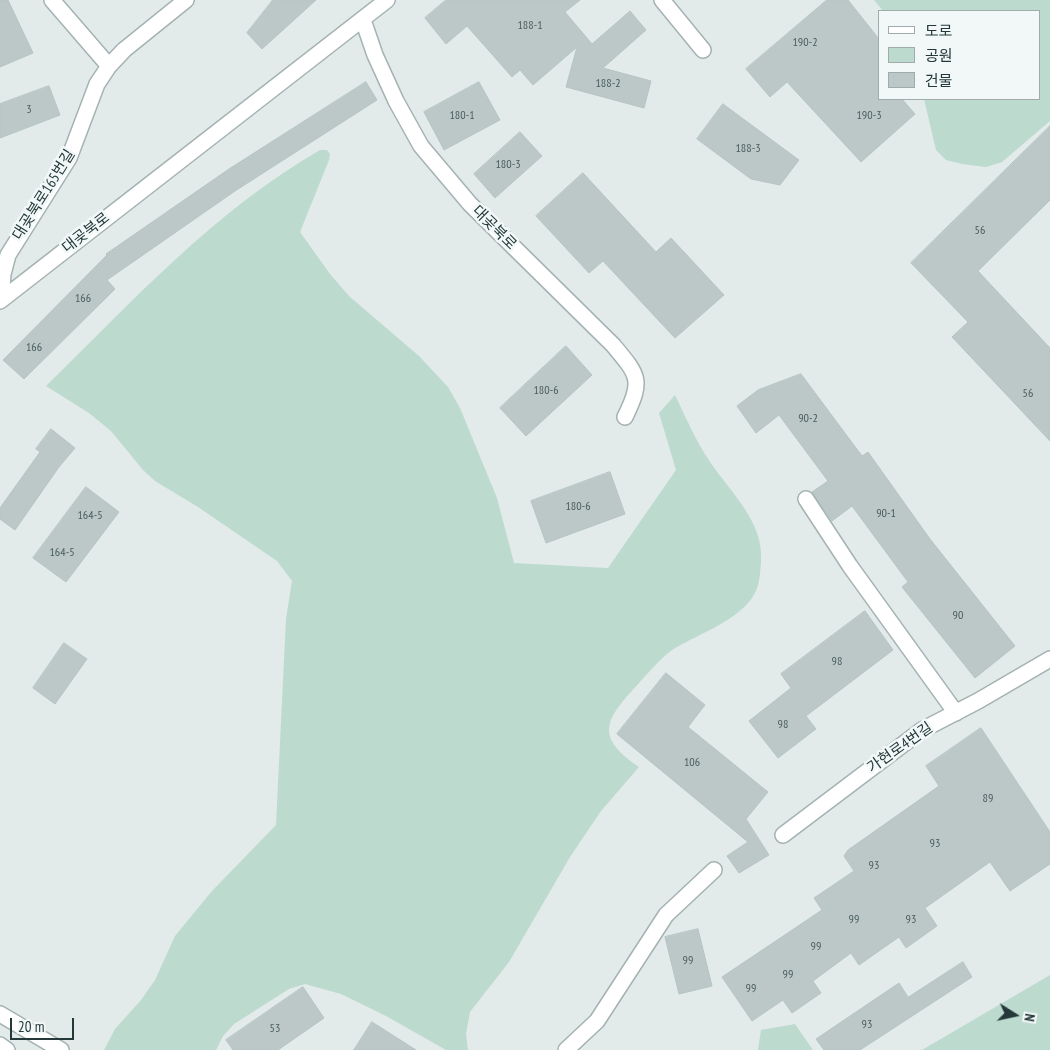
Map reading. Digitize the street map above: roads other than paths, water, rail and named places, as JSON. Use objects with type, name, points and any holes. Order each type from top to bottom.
[{"type":"street","points":[[52,0],[109,66]]},
{"type":"street","name":"대곶북로165번길","points":[[1,301],[1,275],[8,255],[19,234],[69,158],[97,84],[109,66],[124,50],[186,0]]},
{"type":"street","name":"대곶북로","points":[[1,301],[387,0]]},
{"type":"street","points":[[662,0],[703,50]]},
{"type":"street","name":"대곶북로","points":[[363,20],[375,55],[396,101],[420,146],[470,204],[614,345],[630,365],[638,381],[636,396],[625,417]]},
{"type":"street","points":[[806,499],[850,566],[956,713]]},
{"type":"street","name":"가현로4번길","points":[[783,835],[922,730],[956,713],[1050,659]]},
{"type":"street","points":[[566,1050],[597,1021],[639,953],[666,915],[714,870]]},
{"type":"street","points":[[0,1014],[61,1050]]},
{"type":"street","points":[[0,1045],[7,1050]]}]
